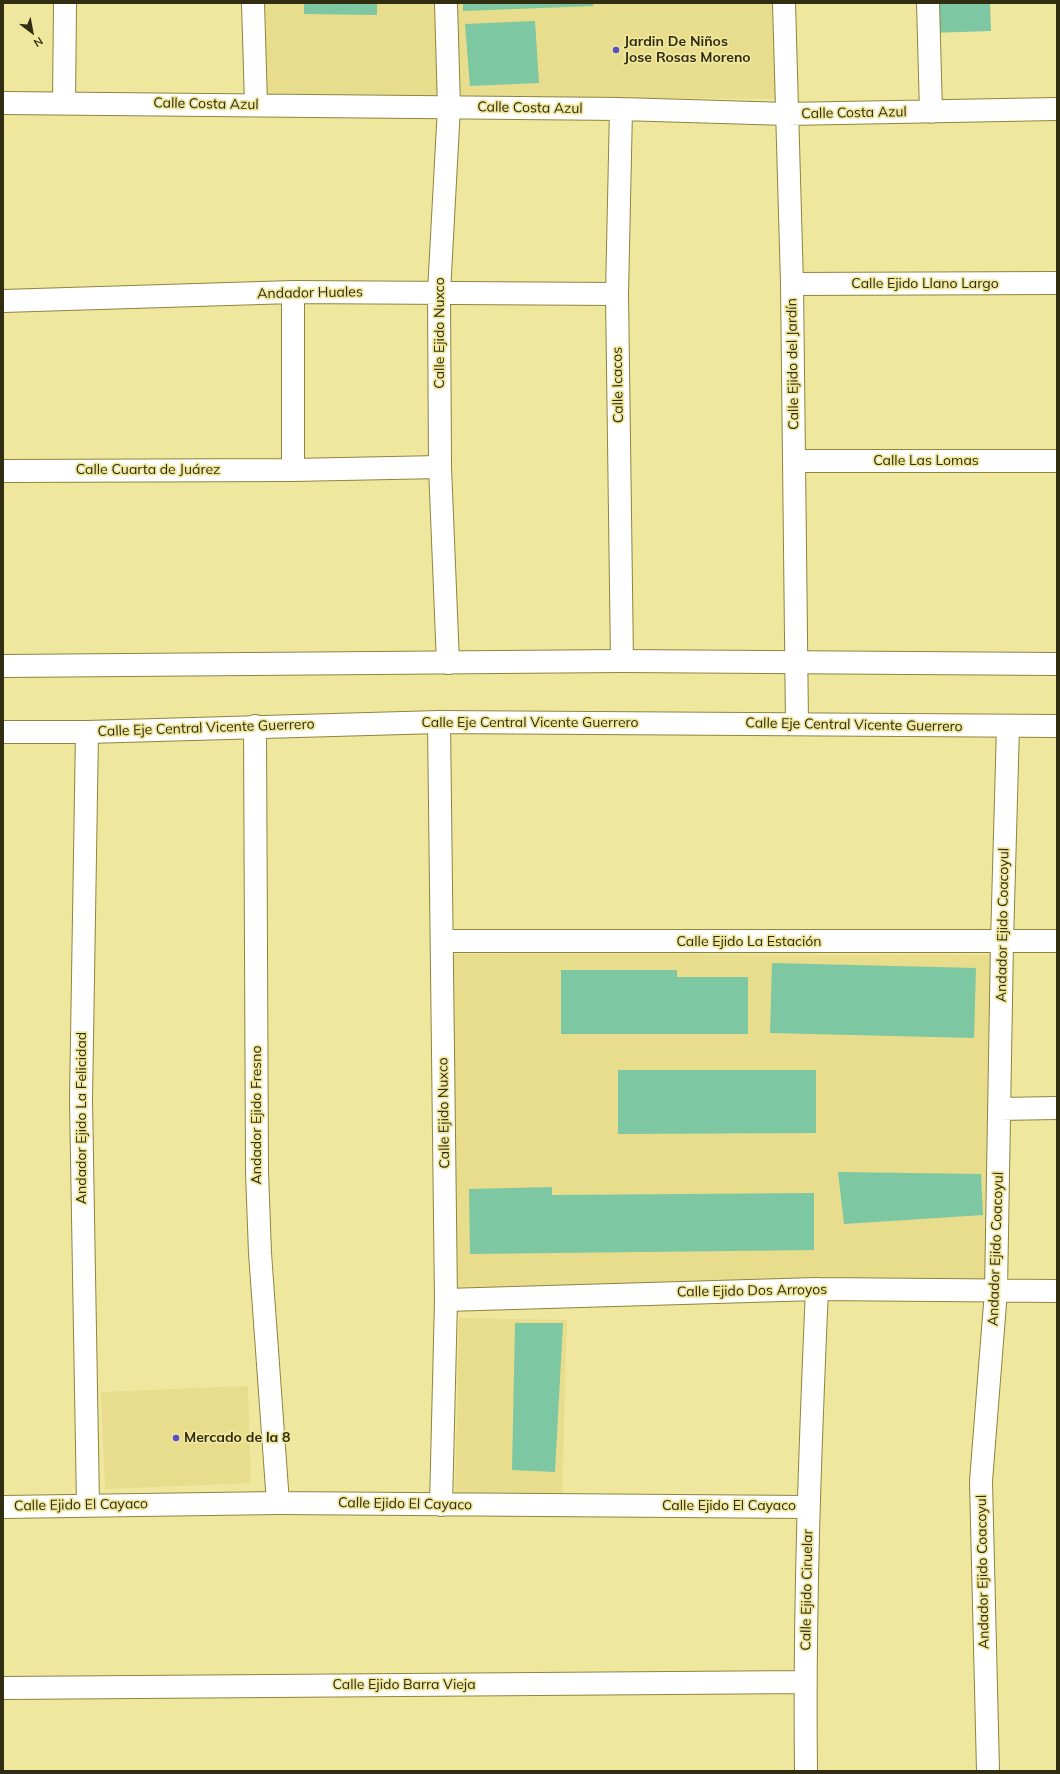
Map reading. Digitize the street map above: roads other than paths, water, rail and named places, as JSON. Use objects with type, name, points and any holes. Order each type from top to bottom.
[{"type":"street","points":[[64,103],[65,3]]},
{"type":"street","points":[[253,3],[256,104]]},
{"type":"street","name":"Calle Ejido Nuxco","points":[[446,3],[449,107],[439,292],[440,467],[448,663]]},
{"type":"street","name":"Calle Ejido del Jardín","points":[[784,3],[792,284],[797,724]]},
{"type":"street","points":[[928,3],[930,112]]},
{"type":"street","name":"Calle Costa Azul","points":[[3,103],[256,104],[621,109],[787,114],[1057,109]]},
{"type":"street","name":"Calle Icacos","points":[[621,109],[617,294],[622,661]]},
{"type":"street","name":"Calle Ejido Llano Largo","points":[[792,284],[1057,283]]},
{"type":"street","points":[[293,292],[293,470]]},
{"type":"street","name":"Andador Huales","points":[[3,301],[293,292],[617,294]]},
{"type":"street","name":"Calle Las Lomas","points":[[795,461],[1057,461]]},
{"type":"street","name":"Calle Cuarta de Juárez","points":[[3,471],[293,470],[440,467]]},
{"type":"street","points":[[3,666],[622,661],[1057,664]]},
{"type":"street","name":"Calle Ejido Nuxco","points":[[439,722],[446,1300],[441,1505]]},
{"type":"street","name":"Calle Eje Central Vicente Guerrero","points":[[3,732],[87,732],[255,726],[439,722],[1057,726]]},
{"type":"street","name":"Andador Ejido Fresno","points":[[255,726],[256,1172],[260,1253],[278,1503]]},
{"type":"street","name":"Andador Ejido Coacoyul","points":[[988,1771],[981,1481],[996,1292],[1002,942],[1008,726]]},
{"type":"street","name":"Andador Ejido La Felicidad","points":[[87,732],[81,1100],[88,1505]]},
{"type":"street","name":"Calle Ejido La Estación","points":[[442,941],[1057,941]]},
{"type":"street","points":[[999,1109],[1057,1108]]},
{"type":"street","name":"Calle Ejido Dos Arroyos","points":[[446,1300],[817,1289],[996,1292],[1057,1291]]},
{"type":"street","name":"Calle Ejido Ciruelar","points":[[806,1771],[805,1682],[808,1507],[817,1289]]},
{"type":"street","name":"Calle Ejido El Cayaco","points":[[3,1507],[278,1503],[808,1507]]},
{"type":"street","name":"Calle Ejido Barra Vieja","points":[[3,1688],[805,1682]]},
{"type":"place","name":"Jardin De Niños Jose Rosas Moreno","points":[[616,50]]},
{"type":"place","name":"Mercado de la 8","points":[[176,1438]]}]
